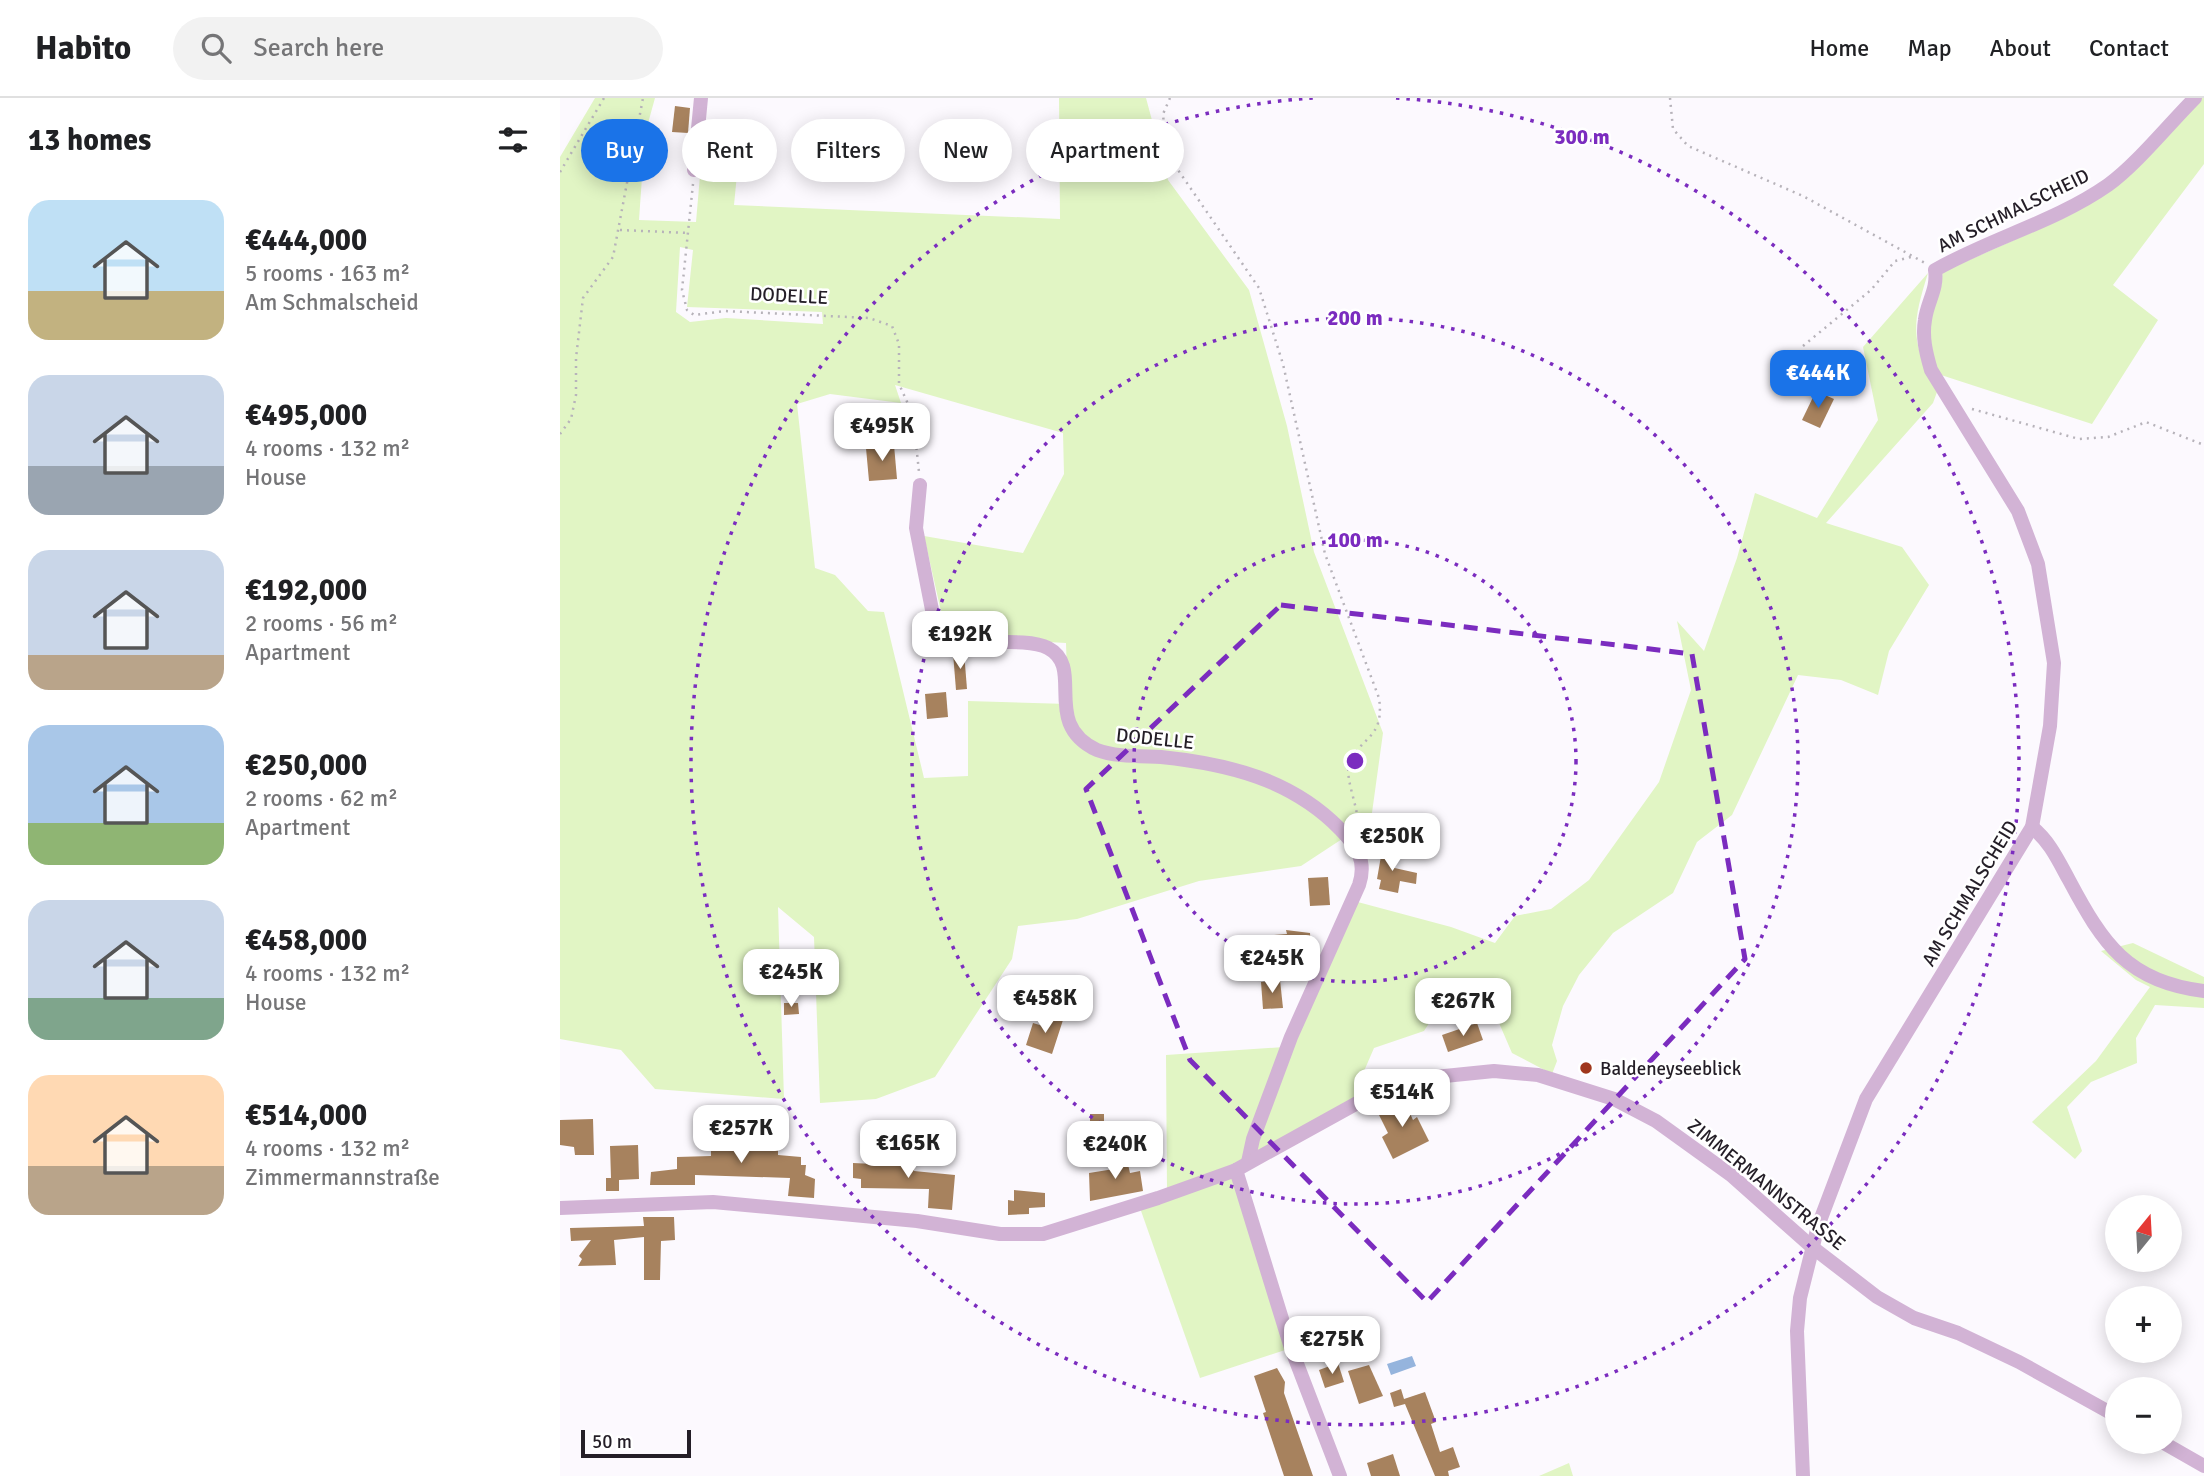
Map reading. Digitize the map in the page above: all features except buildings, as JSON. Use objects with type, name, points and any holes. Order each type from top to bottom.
[{"type":"street","points":[[699,119],[701,98]]},
{"type":"street","name":"AM SCHMALSCHEID","points":[[1803,1476],[1797,1331],[1800,1298],[1812,1247],[1866,1099],[2032,828],[2050,726],[2054,663],[2049,613],[2039,564],[2018,511],[1931,370],[1924,345],[1925,318],[1937,281],[1935,270],[1962,254],[2063,212],[2110,184],[2195,98]]},
{"type":"street","name":"DODELLE","points":[[920,485],[916,528],[934,620],[942,640],[956,643],[1031,643],[1047,646],[1060,657],[1065,670],[1065,710],[1070,728],[1083,741],[1101,751],[1192,761],[1270,780],[1295,791],[1333,821],[1358,851]]},
{"type":"street","points":[[2032,828],[2050,844],[2086,912],[2105,942],[2121,958],[2159,982],[2204,991]]},
{"type":"street","points":[[1340,1476],[1291,1348],[1242,1166],[1291,1037],[1359,885],[1364,869],[1358,851]]},
{"type":"street","name":"ZIMMERMANNSTRASSE","points":[[560,1208],[713,1202],[917,1221],[1000,1234],[1042,1234],[1158,1198],[1242,1166],[1405,1080],[1494,1070],[1538,1075],[1614,1099],[1665,1126],[1731,1175],[1812,1247],[1877,1297],[1914,1318],[1958,1334],[2019,1362],[2105,1410]]},
{"type":"street","points":[[2182,1453],[2204,1466]]},
{"type":"path","points":[[560,172],[604,98]]},
{"type":"path","points":[[560,433],[570,419],[576,395],[576,358],[583,298],[614,257],[643,98]]},
{"type":"path","points":[[1170,98],[1163,114],[1165,137],[1176,167],[1259,288],[1283,364],[1325,554],[1379,698],[1382,716],[1377,731],[1350,762],[1348,770],[1359,812],[1358,851]]},
{"type":"path","points":[[1670,98],[1673,129],[1688,146],[1803,196],[1915,256],[1935,270]]},
{"type":"path","name":"DODELLE","points":[[693,182],[683,303],[694,315],[725,311],[869,318],[892,327],[899,344],[899,384],[913,415],[920,485]]},
{"type":"path","points":[[620,230],[689,233]]},
{"type":"path","points":[[1803,346],[1871,290],[1895,261],[1915,256]]},
{"type":"path","points":[[1949,401],[2078,439],[2108,437],[2146,422],[2204,445]]},
{"type":"highlighted area","points":[[1281,605],[1692,654],[1745,959],[1427,1302],[1190,1060],[1086,789]]},
{"type":"green space","points":[[595,98],[655,98],[649,119],[583,119]]},
{"type":"green space","points":[[1059,98],[1146,98],[1152,119],[1059,119]]},
{"type":"green space","points":[[2204,98],[2204,164],[2113,285],[2158,320],[2092,424],[1938,374],[1929,326],[1942,272],[2066,217]]},
{"type":"green space","points":[[581,122],[581,182],[642,182],[639,220],[696,222],[699,182],[736,182],[734,205],[1060,219],[1060,182],[1169,182],[1249,290],[1287,426],[1314,552],[1383,733],[1371,820],[1301,866],[1199,881],[1077,919],[1018,926],[1012,959],[935,1077],[876,1099],[820,1103],[814,937],[778,907],[784,1099],[655,1089],[621,1050],[560,1039],[560,157]],"holes":[[[680,247],[693,250],[687,307],[822,312],[823,324],[726,318],[690,322],[676,312]],[[895,385],[1063,433],[1064,474],[1023,553],[924,536],[945,629],[955,637],[1066,643],[1068,704],[968,701],[968,776],[924,778],[884,612],[868,611],[835,575],[815,568],[797,404],[830,394],[901,403]]]},
{"type":"green space","points":[[1928,273],[1919,307],[1916,334],[1922,359],[1937,392],[1933,403],[1826,523],[1902,547],[1929,585],[1889,651],[1878,695],[1841,680],[1798,675],[1732,815],[1697,842],[1673,893],[1613,933],[1579,975],[1563,1006],[1552,1045],[1557,1061],[1552,1074],[1512,1053],[1493,1009],[1458,979],[1424,1031],[1374,1048],[1355,1092],[1357,1101],[1260,1153],[1167,1192],[1166,1055],[1284,1047],[1354,901],[1451,927],[1495,943],[1515,916],[1551,909],[1589,880],[1659,782],[1691,690],[1677,621],[1704,651],[1737,558],[1755,493],[1817,518],[1878,420],[1863,347]]},
{"type":"green space","points":[[2133,943],[2204,977],[2204,1008],[2155,1005],[2136,1038],[2137,1063],[2091,1082],[2067,1107],[2082,1151],[2075,1159],[2032,1122],[2096,1061],[2150,987],[2136,980],[2101,951]]},
{"type":"green space","points":[[1235,1174],[1291,1348],[1200,1378],[1140,1208]]},
{"type":"green space","points":[[1569,1463],[1573,1476],[1539,1476]]},
{"type":"water","points":[[1412,1356],[1416,1366],[1391,1375],[1387,1364]]},
{"type":"place","name":"Baldeneyseeblick","points":[[1586,1068]]}]
